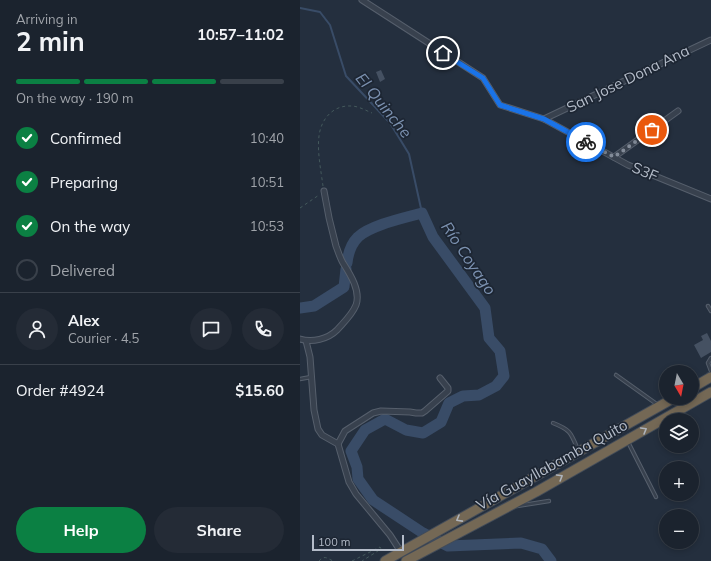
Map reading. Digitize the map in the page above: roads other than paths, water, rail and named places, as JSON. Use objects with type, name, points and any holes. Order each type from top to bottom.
[{"type":"highway","points":[[699,384],[711,377]]},
{"type":"highway","name":"Vía Guayllabamba Quito","points":[[406,561],[505,508],[711,392]]},
{"type":"highway","points":[[385,561],[422,539],[580,455],[660,406]]},
{"type":"street","name":"S3F","points":[[362,0],[483,78],[500,105],[544,119],[628,165],[711,200]]},
{"type":"street","name":"San Jose Dona Ana","points":[[544,119],[711,40]]},
{"type":"street","points":[[614,157],[678,111]]},
{"type":"street","points":[[300,338],[306,341],[325,338],[334,332],[350,316],[356,305],[357,295],[351,275],[342,262],[337,247],[330,223],[324,192]]},
{"type":"street","points":[[306,341],[310,357],[314,410],[318,429],[322,435],[338,444]]},
{"type":"street","points":[[401,552],[390,535],[356,494],[349,482],[338,444],[345,431],[373,412],[422,413],[448,391],[448,388],[440,378]]},
{"type":"lane","points":[[708,306],[711,311]]},
{"type":"lane","points":[[711,358],[708,363],[711,371]]},
{"type":"lane","points":[[616,375],[660,406]]},
{"type":"lane","points":[[300,379],[311,377]]},
{"type":"lane","points":[[553,423],[567,429],[573,437],[580,455]]},
{"type":"lane","points":[[627,440],[656,497]]},
{"type":"lane","points":[[505,508],[549,501]]},
{"type":"waterway","name":"El Quinche","points":[[300,8],[320,12],[330,25],[346,76],[390,123],[409,154],[422,213]]},
{"type":"waterway","name":"Río Coyago","points":[[347,263],[349,253],[358,237],[371,229],[388,222],[422,213],[433,237],[485,308],[489,338],[500,351],[504,376],[496,386],[479,395],[463,396],[449,403],[441,422],[423,433],[406,430],[385,419],[365,430],[351,451],[357,467],[358,479],[373,500],[423,533],[448,546],[521,543],[542,549],[551,561]]},
{"type":"waterway","name":"Río Coyago","points":[[300,308],[314,306],[344,287],[346,269]]}]
